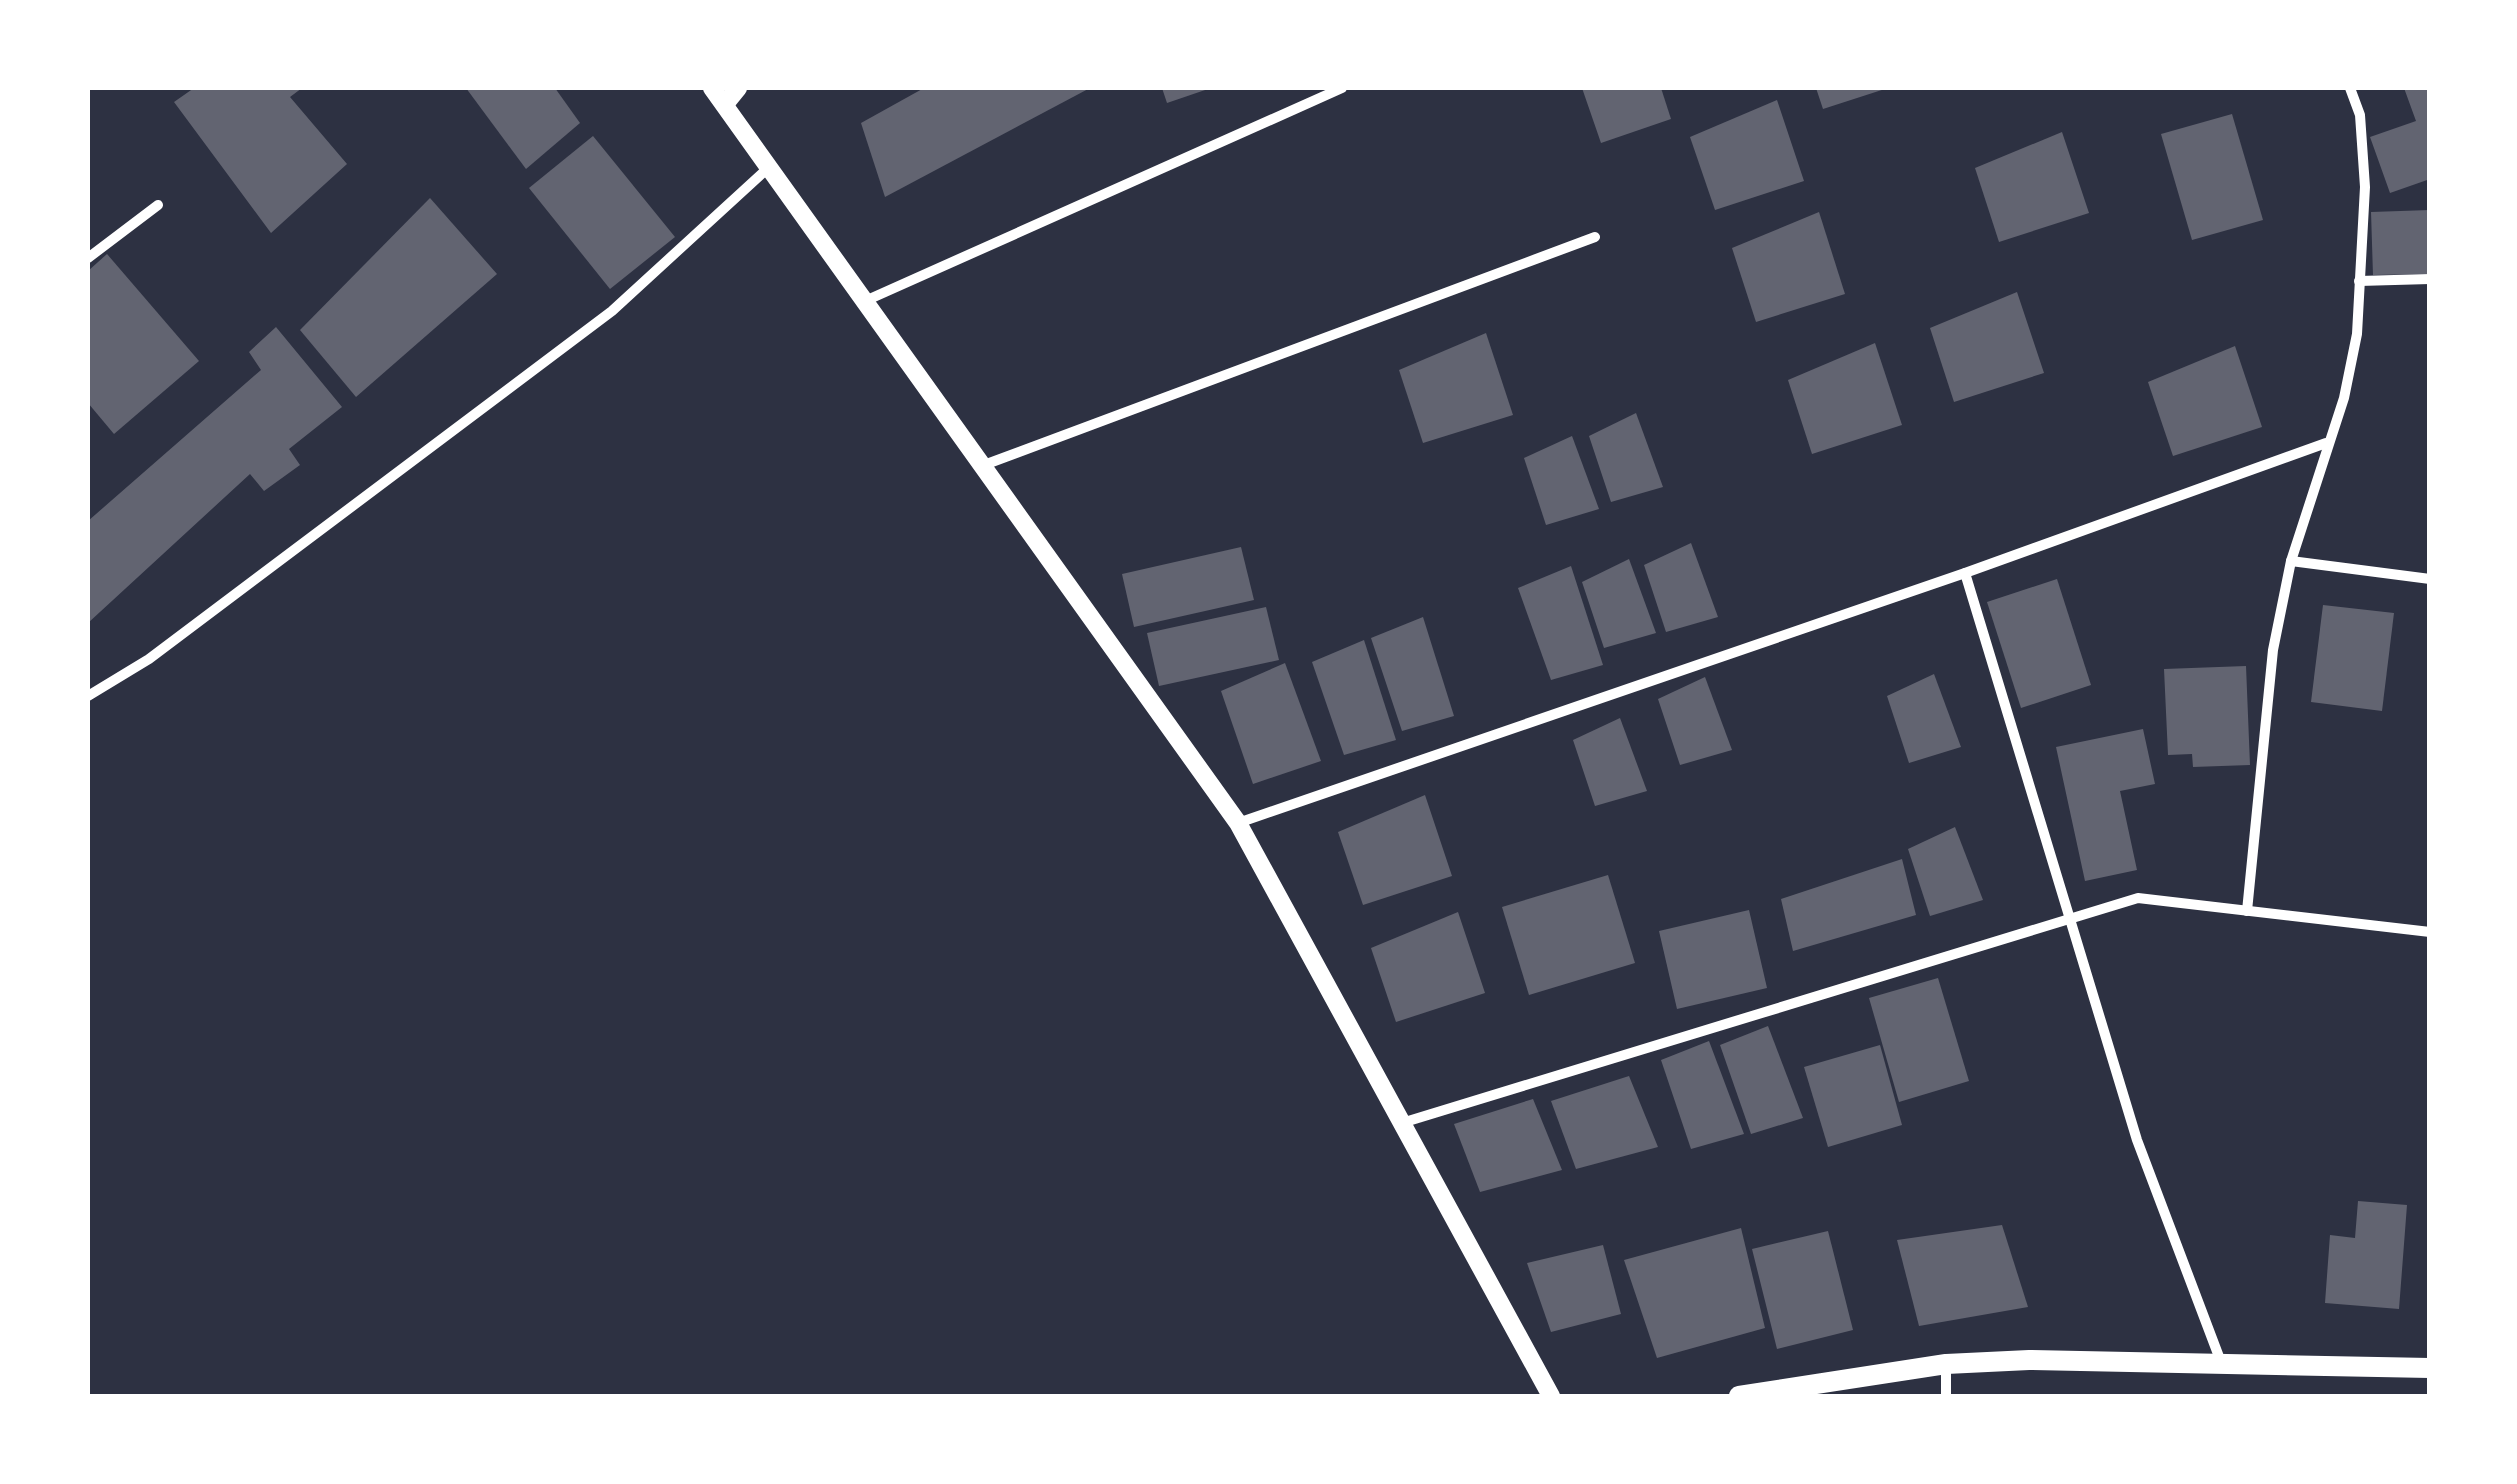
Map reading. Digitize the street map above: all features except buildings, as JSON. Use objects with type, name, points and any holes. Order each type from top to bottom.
[{"type":"main road","points":[[1740,1396],[1946,1364],[2221,1362],[2430,1368]]},
{"type":"street","points":[[712,88],[1238,823],[1551,1396]]},
{"type":"street","points":[[726,104],[738,88]]},
{"type":"street","points":[[865,301],[1342,88]]},
{"type":"street","points":[[2247,910],[2273,650],[2291,561],[2326,443],[2344,398],[2356,334],[2366,187],[2360,115],[2350,88]]},
{"type":"street","points":[[88,696],[149,659],[612,311],[768,168]]},
{"type":"street","points":[[88,258],[158,205]]},
{"type":"street","points":[[984,465],[1595,237]]},
{"type":"street","points":[[2359,281],[2430,279]]},
{"type":"street","points":[[1238,823],[1965,573],[2326,443]]},
{"type":"street","points":[[2291,561],[2430,580]]},
{"type":"street","points":[[1965,573],[2066,918],[2137,1140],[2221,1362]]},
{"type":"street","points":[[1404,1122],[2138,898],[2430,932]]},
{"type":"street","points":[[1946,1364],[1946,1396]]}]
